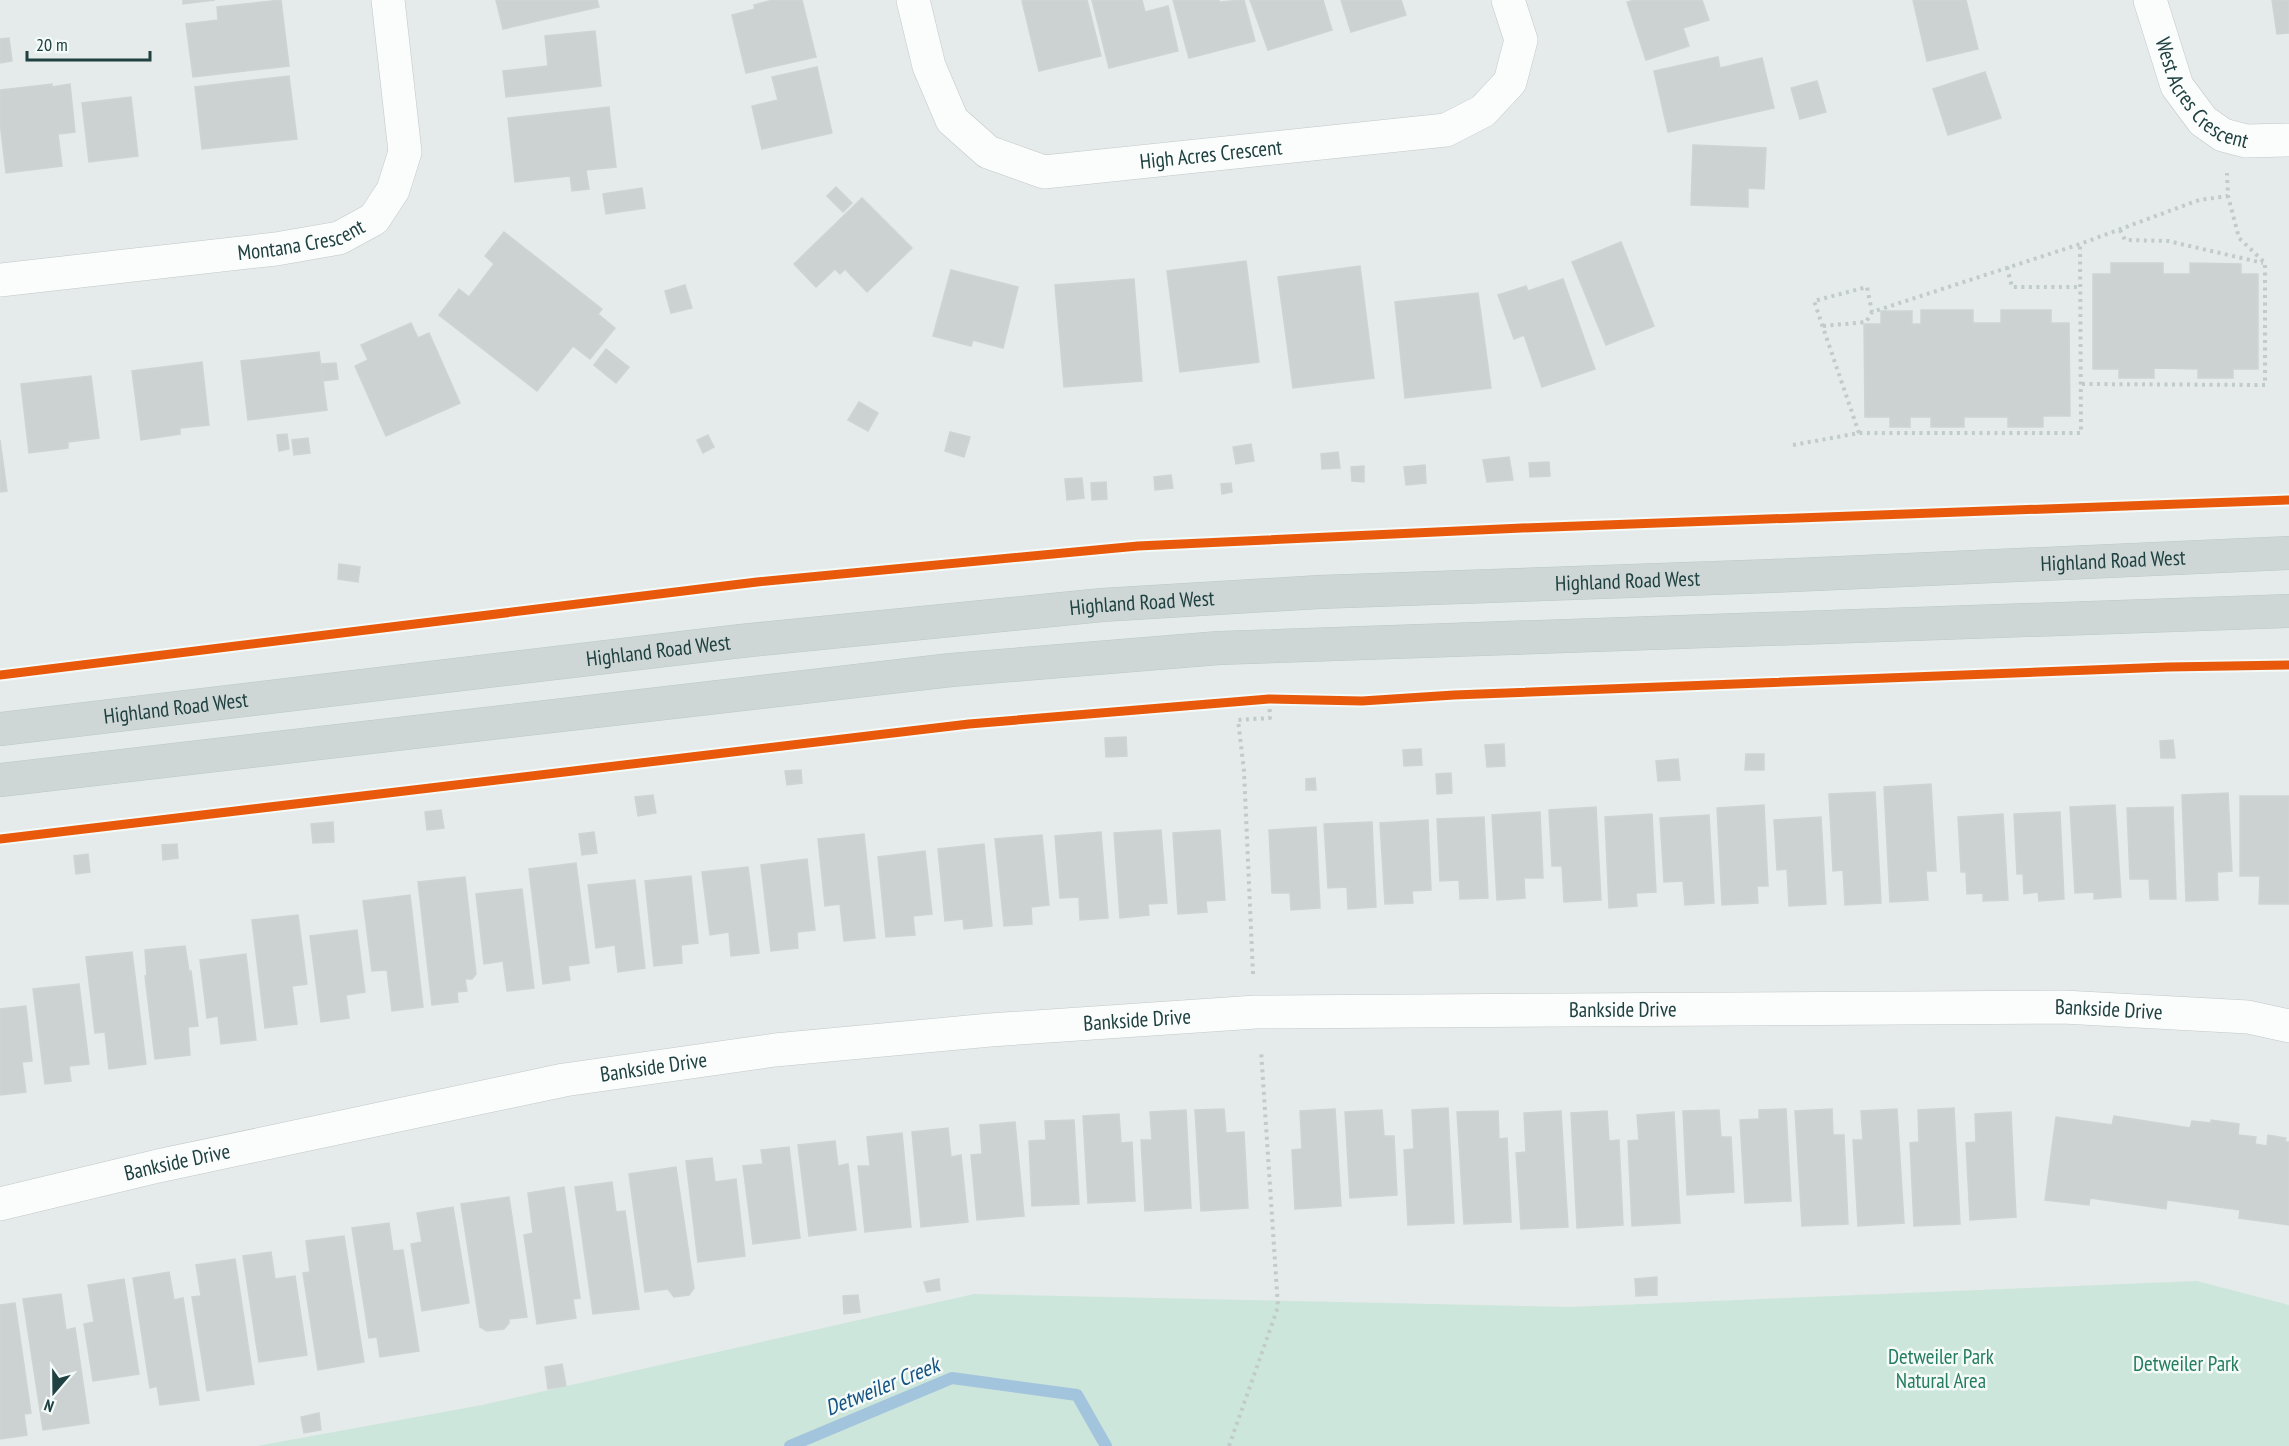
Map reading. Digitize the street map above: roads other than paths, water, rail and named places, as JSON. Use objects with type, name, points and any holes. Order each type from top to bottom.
[{"type":"main road","name":"Highland Road West","points":[[0,729],[729,643],[1102,604],[1319,592],[1795,575],[2289,553]]},
{"type":"main road","points":[[0,780],[951,670],[1219,648],[2289,611]]},
{"type":"street","name":"Montana Crescent","points":[[0,280],[276,249],[339,238],[374,219],[393,190],[405,152],[388,0]]},
{"type":"street","name":"High Acres Crescent","points":[[912,0],[929,66],[952,120],[988,152],[1044,172],[1446,130],[1483,111],[1510,82],[1521,40],[1508,0]]},
{"type":"street","name":"West Acres Crescent","points":[[2150,0],[2177,86],[2203,121],[2223,135],[2246,141],[2289,140]]},
{"type":"street","name":"Bankside Drive","points":[[0,1204],[158,1166],[564,1080],[775,1050],[990,1030],[1256,1012],[2051,1007],[2248,1017],[2289,1026]]},
{"type":"waterway","name":"Detweiler Creek","points":[[790,1446],[952,1378],[1077,1395],[1106,1446]]},
{"type":"park label","name":"Detweiler Park","points":[[2186,1364]]},
{"type":"park label","name":"Detweiler Park Natural Area","points":[[1941,1369]]}]
